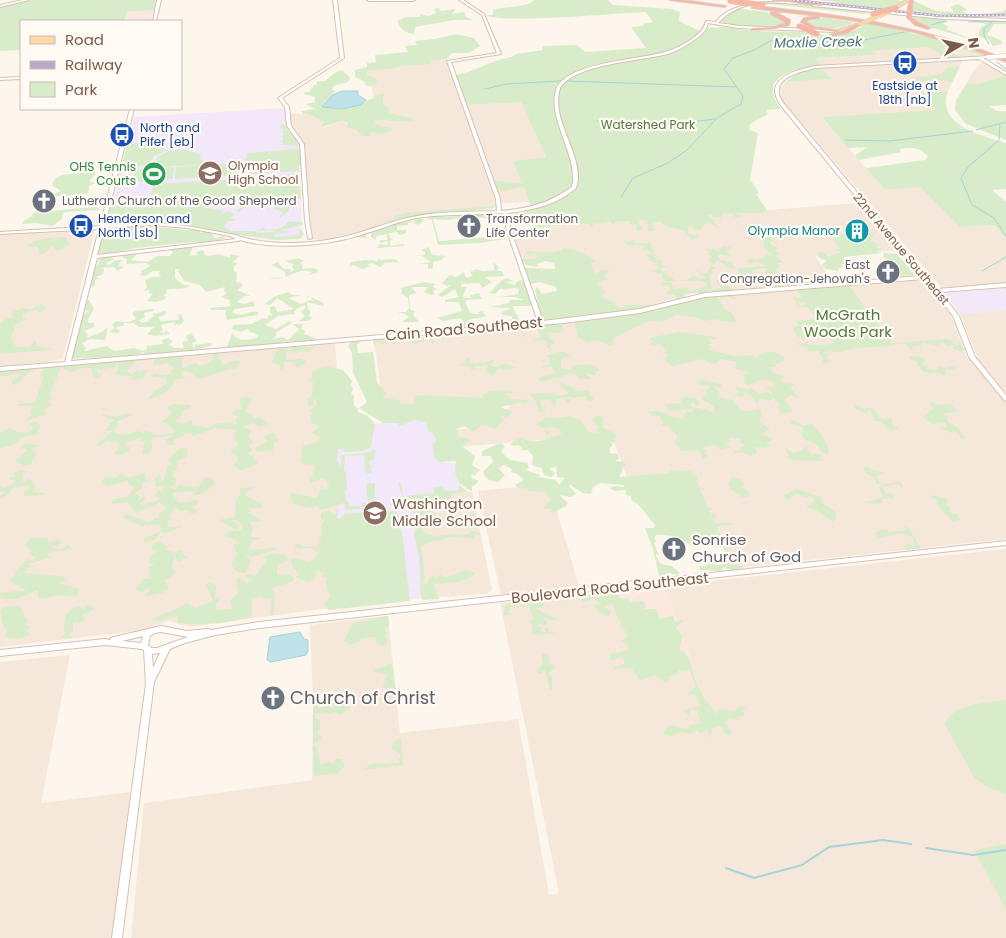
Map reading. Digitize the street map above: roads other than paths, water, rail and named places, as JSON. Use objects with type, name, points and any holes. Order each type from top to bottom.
[{"type":"highway","points":[[672,0],[771,12],[789,18],[799,26],[817,34],[841,34],[860,24]]},
{"type":"highway","points":[[686,0],[758,4],[876,16],[897,7]]},
{"type":"highway","points":[[702,0],[758,4],[854,16],[947,36],[1006,56]]},
{"type":"highway","points":[[715,0],[731,3]]},
{"type":"highway","points":[[775,0],[821,5]]},
{"type":"highway","points":[[909,0],[909,17],[917,24],[1006,56]]},
{"type":"highway","points":[[758,4],[877,22],[942,37],[1006,61]]},
{"type":"highway","points":[[753,29],[778,28],[788,24],[788,20],[785,17],[771,12]]},
{"type":"highway","points":[[836,31],[810,27],[803,21],[814,17],[834,18],[884,25],[942,37]]},
{"type":"main road","points":[[897,7],[909,0]]},
{"type":"main road","points":[[836,31],[860,24],[876,16]]},
{"type":"street","points":[[0,6],[27,0]]},
{"type":"street","points":[[154,20],[159,0]]},
{"type":"street","points":[[308,240],[302,144],[289,126],[286,107],[280,98],[342,58],[335,0]]},
{"type":"street","points":[[369,0],[413,0]]},
{"type":"street","points":[[461,0],[483,15],[498,54],[497,56],[451,59],[450,62],[541,323]]},
{"type":"street","points":[[94,257],[240,239],[274,243],[341,238],[415,218],[539,206],[562,198],[574,188],[576,174],[562,127],[556,97],[559,85],[572,75],[589,69],[674,52],[686,47],[709,23],[738,5],[780,1],[944,18],[1006,20]]},
{"type":"street","points":[[702,32],[717,24],[722,16]]},
{"type":"street","points":[[722,16],[723,22],[733,26]]},
{"type":"street","points":[[709,23],[753,29],[836,31]]},
{"type":"street","points":[[717,24],[740,27]]},
{"type":"street","points":[[980,58],[1006,56]]},
{"type":"street","points":[[980,58],[1006,74]]},
{"type":"street","name":"22nd Avenue Southeast","points":[[980,58],[808,68],[790,75],[778,84],[776,95],[783,106],[938,291],[956,316],[972,357],[1006,399]]},
{"type":"street","points":[[0,79],[20,78]]},
{"type":"street","points":[[68,362],[132,110]]},
{"type":"street","points":[[0,233],[102,226],[169,225],[232,236],[277,241],[308,240]]},
{"type":"street","points":[[232,236],[240,239]]},
{"type":"street","name":"Cain Road Southeast","points":[[0,369],[541,323],[627,314],[705,295],[926,277]]},
{"type":"street","points":[[938,291],[1006,285]]},
{"type":"street","name":"Boulevard Road Southeast","points":[[174,632],[189,634],[214,632],[259,625],[1006,543]]},
{"type":"street","points":[[0,654],[105,642],[164,628],[174,632],[175,639],[168,648],[150,684]]},
{"type":"street","points":[[117,938],[150,684],[145,637],[154,630]]},
{"type":"street","name":"Boulevard Road Southeast","points":[[168,648],[214,632]]},
{"type":"street","points":[[105,642],[146,648],[154,652],[168,648]]},
{"type":"water","points":[[342,91],[358,91],[358,95],[366,100],[360,105],[342,109],[322,107],[333,95]]},
{"type":"water","points":[[300,632],[304,639],[308,640],[306,655],[271,662],[267,660],[270,637]]},
{"type":"waterway","name":"Moxlie Creek","points":[[931,25],[945,21]]},
{"type":"waterway","name":"Moxlie Creek","points":[[969,22],[1006,21]]},
{"type":"waterway","points":[[989,44],[984,36],[984,29],[992,22]]},
{"type":"waterway","name":"Moxlie Creek","points":[[621,197],[633,178],[668,163],[687,150],[717,118],[741,104],[743,96],[724,69],[733,58],[770,41],[854,42],[904,32]]},
{"type":"waterway","points":[[997,62],[1006,69]]},
{"type":"waterway","points":[[485,89],[506,84],[561,81]]},
{"type":"waterway","points":[[568,81],[736,87]]},
{"type":"waterway","points":[[597,121],[644,128],[715,119]]},
{"type":"waterway","points":[[976,130],[1006,122]]},
{"type":"waterway","points":[[999,139],[1000,125]]},
{"type":"waterway","points":[[845,140],[889,141],[973,131]]},
{"type":"waterway","points":[[999,140],[968,167],[961,178],[972,205],[994,218],[1006,236]]},
{"type":"waterway","points":[[982,271],[1006,257]]},
{"type":"waterway","points":[[726,868],[754,878],[802,865],[829,847],[883,840],[911,844]]},
{"type":"waterway","points":[[926,848],[973,855],[1006,850]]},
{"type":"railway","points":[[793,0],[941,16],[1006,15]]},
{"type":"place","name":"Eastside at 18th [nb]","points":[[905,63]]},
{"type":"place","name":"North and Pifer [eb]","points":[[122,135]]},
{"type":"place","name":"Olympia High School","points":[[210,173]]},
{"type":"place","name":"OHS Tennis Courts","points":[[154,174]]},
{"type":"place","name":"Lutheran Church of the Good Shepherd","points":[[44,201]]},
{"type":"place","name":"Henderson and North [sb]","points":[[81,226]]},
{"type":"place","name":"Transformation Life Center","points":[[469,226]]},
{"type":"place","name":"Olympia Manor","points":[[857,231]]},
{"type":"place","name":"East Congregation-Jehovah's","points":[[888,272]]},
{"type":"place","name":"Washington Middle School","points":[[375,513]]},
{"type":"place","name":"Sonrise Church of God","points":[[674,549]]},
{"type":"place","name":"Church of Christ","points":[[273,698]]},
{"type":"park label","name":"Watershed Park","points":[[648,125]]},
{"type":"park label","name":"McGrath Woods Park","points":[[848,324]]}]
